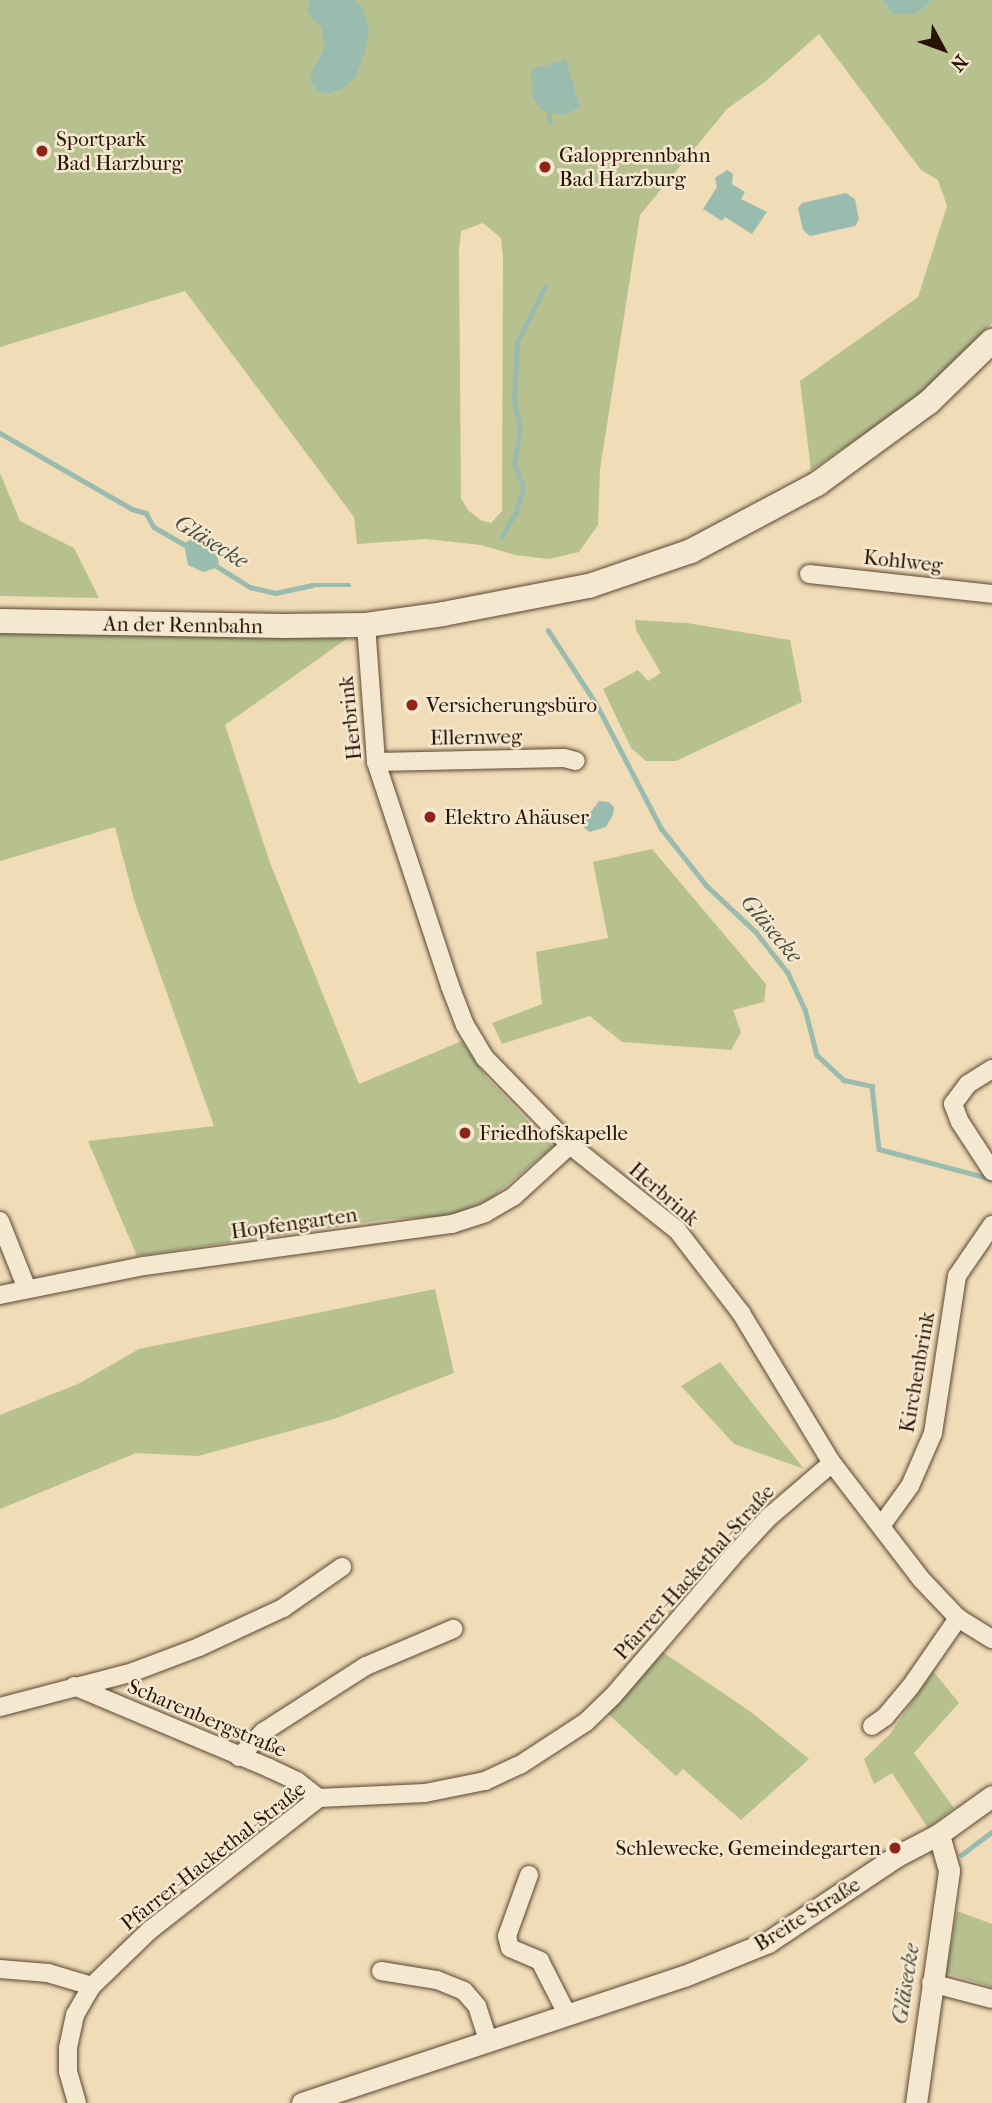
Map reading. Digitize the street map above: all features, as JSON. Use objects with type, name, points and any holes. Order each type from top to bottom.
[{"type":"main road","name":"An der Rennbahn","points":[[0,621],[366,625],[443,614],[589,586],[691,551],[756,519],[847,463],[929,402],[992,341]]},
{"type":"street","name":"Kohlweg","points":[[809,574],[992,594]]},
{"type":"street","name":"Herbrink","points":[[366,625],[376,762],[465,1025],[485,1058],[570,1145],[677,1230],[741,1313],[832,1463],[921,1579],[958,1618],[992,1639]]},
{"type":"street","name":"Ellernweg","points":[[376,762],[564,758],[576,761]]},
{"type":"street","points":[[992,1069],[968,1084],[953,1104],[960,1122],[992,1171]]},
{"type":"street","name":"Hopfengarten","points":[[0,1295],[144,1266],[452,1224],[485,1213],[514,1196],[570,1145]]},
{"type":"street","points":[[0,1221],[27,1289]]},
{"type":"street","name":"Kirchenbrink","points":[[881,1526],[910,1486],[933,1433],[957,1276],[992,1225]]},
{"type":"street","name":"Pfarrer-Hackethal-Straße","points":[[77,2103],[68,2071],[68,2048],[75,2015],[92,1986],[150,1930],[318,1798],[425,1793],[485,1781],[520,1765],[586,1721],[613,1696],[732,1557],[777,1510],[832,1463]]},
{"type":"street","name":"Scharenbergstraße","points":[[0,1707],[133,1672],[199,1647],[283,1608],[342,1567]]},
{"type":"street","points":[[872,1726],[886,1717],[911,1686],[958,1618]]},
{"type":"street","points":[[239,1757],[263,1732],[366,1666],[453,1629]]},
{"type":"street","name":"Scharenbergstraße","points":[[75,1686],[298,1781],[318,1798]]},
{"type":"street","name":"Breite Straße","points":[[312,2101],[684,1976],[768,1942],[897,1856],[939,1834],[992,1796]]},
{"type":"street","points":[[916,2103],[948,1870],[939,1834]]},
{"type":"street","points":[[529,1875],[507,1936],[510,1948],[540,1961],[568,2016]]},
{"type":"street","points":[[0,1969],[48,1973],[92,1986]]},
{"type":"street","points":[[381,1970],[437,1980],[464,1991],[477,2006],[489,2042]]},
{"type":"street","points":[[932,1983],[992,1999]]},
{"type":"green space","points":[[0,0],[882,0],[892,14],[917,14],[932,0],[992,0],[992,323],[914,400],[811,470],[800,381],[918,297],[947,206],[938,180],[921,170],[819,34],[766,81],[727,109],[640,215],[600,469],[598,525],[579,552],[549,559],[515,555],[481,545],[426,539],[357,544],[354,517],[185,291],[0,347]],"holes":[[[483,223],[501,238],[502,511],[491,523],[480,520],[468,510],[461,498],[459,251],[461,231]]]},
{"type":"green space","points":[[0,473],[20,521],[74,548],[99,598],[0,596]]},
{"type":"green space","points":[[635,620],[687,623],[790,640],[802,702],[676,761],[646,761],[631,748],[603,689],[638,670],[648,681],[661,673],[636,630]]},
{"type":"green space","points":[[0,621],[366,625],[225,725],[270,863],[359,1084],[462,1041],[486,1077],[553,1147],[490,1199],[450,1217],[389,1219],[137,1256],[88,1141],[214,1126],[135,903],[115,827],[0,861]]},
{"type":"green space","points":[[652,849],[766,984],[764,1002],[733,1010],[741,1032],[731,1050],[622,1042],[590,1016],[502,1044],[492,1023],[542,1004],[536,952],[608,938],[593,862]]},
{"type":"green space","points":[[435,1289],[454,1373],[334,1419],[198,1456],[136,1453],[0,1509],[0,1415],[80,1383],[139,1349]]},
{"type":"green space","points":[[720,1362],[804,1469],[734,1444],[681,1386]]},
{"type":"green space","points":[[661,1651],[751,1712],[809,1759],[741,1820],[683,1769],[676,1776],[607,1713]]},
{"type":"green space","points":[[933,1671],[959,1703],[914,1753],[954,1808],[928,1828],[892,1773],[874,1784],[864,1759],[890,1734]]},
{"type":"green space","points":[[957,1911],[992,1924],[992,1987],[946,1973]]},
{"type":"shaded area","points":[[310,0],[355,0],[363,9],[369,29],[365,52],[356,76],[344,88],[328,94],[318,91],[310,81],[312,71],[325,48],[321,28],[307,11]]},
{"type":"shaded area","points":[[882,0],[932,0],[917,14],[892,14]]},
{"type":"shaded area","points":[[566,60],[580,108],[562,115],[540,109],[532,95],[531,69]]},
{"type":"shaded area","points":[[727,170],[733,174],[732,184],[745,192],[741,199],[767,212],[752,234],[725,217],[722,221],[703,209],[717,187],[715,178]]},
{"type":"shaded area","points":[[846,193],[855,199],[859,220],[855,226],[810,236],[803,230],[798,208],[802,203]]},
{"type":"shaded area","points":[[191,539],[214,545],[219,563],[213,569],[203,572],[188,565],[184,544]]},
{"type":"shaded area","points":[[599,801],[609,802],[614,807],[613,815],[606,827],[590,832],[584,828],[585,820]]},
{"type":"waterway","points":[[549,105],[549,122]]},
{"type":"waterway","points":[[501,537],[516,512],[523,487],[514,464],[520,431],[514,400],[517,342],[545,287]]},
{"type":"waterway","name":"Gläsecke","points":[[0,433],[132,509],[146,513],[154,527],[188,547]]},
{"type":"waterway","name":"Gläsecke","points":[[213,564],[250,587],[275,593],[312,585],[349,585]]},
{"type":"waterway","name":"Gläsecke","points":[[548,630],[596,703],[661,828],[707,886],[756,932],[788,973],[805,1009],[817,1055],[844,1080],[872,1086],[879,1149],[992,1179]]},
{"type":"waterway","name":"Gläsecke","points":[[961,1855],[992,1832]]},
{"type":"place","name":"Sportpark Bad Harzburg","points":[[42,151]]},
{"type":"place","name":"Galopprennbahn Bad Harzburg","points":[[545,167]]},
{"type":"place","name":"Versicherungsbüro","points":[[412,705]]},
{"type":"place","name":"Elektro Ahäuser","points":[[430,817]]},
{"type":"place","name":"Friedhofskapelle","points":[[465,1133]]},
{"type":"place","name":"Schlewecke, Gemeindegarten","points":[[895,1848]]}]
